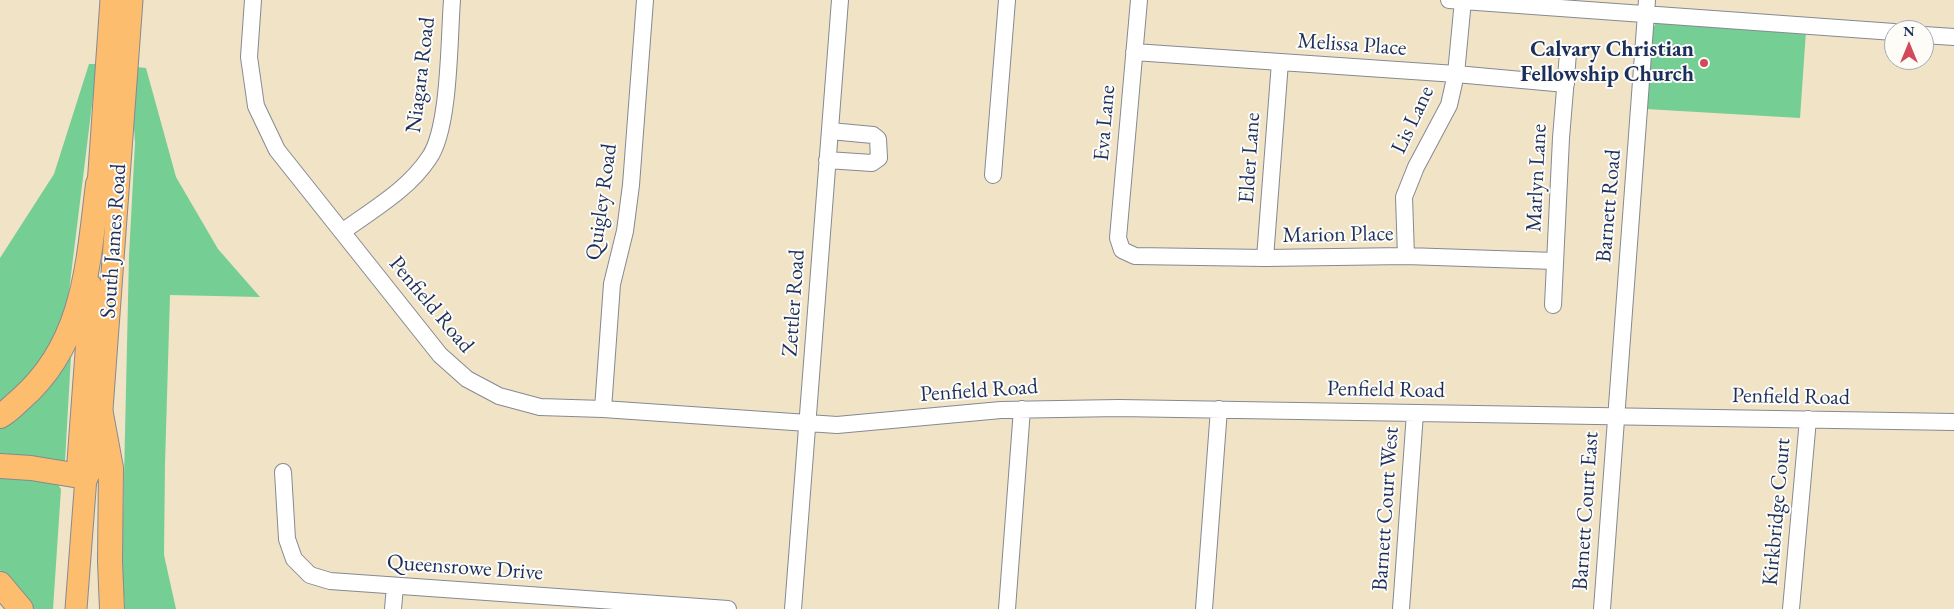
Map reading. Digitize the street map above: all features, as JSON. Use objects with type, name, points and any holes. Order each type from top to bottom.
[{"type":"highway","points":[[0,416],[32,390],[51,367],[65,344],[78,310],[88,266],[98,184]]},
{"type":"highway","points":[[101,414],[111,468],[110,561],[112,609]]},
{"type":"highway","points":[[0,466],[31,468],[86,477]]},
{"type":"highway","points":[[0,584],[21,609]]},
{"type":"main road","name":"South James Road","points":[[76,609],[86,477],[78,462],[111,0]]},
{"type":"main road","name":"South James Road","points":[[86,477],[98,464],[132,0]]},
{"type":"street","name":"Penfield Road","points":[[253,0],[248,57],[256,106],[277,150],[440,355],[467,379],[499,396],[540,407],[602,409],[837,424],[1022,409],[1219,409],[1954,422]]},
{"type":"street","name":"Niagara Road","points":[[342,232],[407,184],[430,157],[440,135],[444,111],[452,0]]},
{"type":"street","name":"Quigley Road","points":[[602,409],[612,284],[625,231],[631,185],[644,0]]},
{"type":"street","name":"Zettler Road","points":[[793,609],[840,0]]},
{"type":"street","points":[[993,175],[1007,0]]},
{"type":"street","name":"Eva Lane","points":[[1122,250],[1118,238],[1139,0]]},
{"type":"street","points":[[1458,0],[1647,7],[1884,31]]},
{"type":"street","name":"Lis Lane","points":[[1406,256],[1404,197],[1416,167],[1449,105],[1456,74],[1458,0]]},
{"type":"street","name":"Barnett Road","points":[[1616,416],[1647,7]]},
{"type":"street","points":[[1934,36],[1954,37]]},
{"type":"street","name":"Melissa Place","points":[[1134,52],[1456,74],[1566,84]]},
{"type":"street","name":"Marlyn Lane","points":[[1554,305],[1561,138],[1568,53]]},
{"type":"street","name":"Elder Lane","points":[[1265,258],[1280,62]]},
{"type":"street","points":[[827,160],[872,163],[879,158],[878,139],[872,135],[830,131]]},
{"type":"street","name":"Marion Place","points":[[1122,250],[1136,256],[1265,258],[1406,256],[1555,261]]},
{"type":"street","points":[[1007,609],[1022,409]]},
{"type":"street","points":[[1204,609],[1219,409]]},
{"type":"street","name":"Barnett Court West","points":[[1401,609],[1415,413]]},
{"type":"street","name":"Barnett Court East","points":[[1602,609],[1616,416]]},
{"type":"street","name":"Kirkbridge Court","points":[[1791,609],[1808,419]]},
{"type":"street","name":"Queensrowe Drive","points":[[283,472],[287,539],[294,559],[310,575],[330,581],[599,604],[728,609]]},
{"type":"street","points":[[393,609],[395,586]]},
{"type":"green space","points":[[1656,23],[1806,31],[1800,118],[1646,109],[1651,32]]},
{"type":"green space","points":[[89,64],[97,64],[69,291],[62,321],[40,366],[0,404],[0,258],[54,174]]},
{"type":"green space","points":[[136,67],[146,68],[176,177],[218,249],[260,297],[170,295],[164,555],[176,609],[125,609],[122,566],[129,256],[135,143],[133,113]]},
{"type":"green space","points":[[71,356],[65,461],[0,455],[0,427],[55,378]]},
{"type":"green space","points":[[0,474],[54,479],[61,489],[53,609],[31,609],[0,570]]},
{"type":"place","name":"Calvary Christian Fellowship Church","points":[[1704,63]]}]
